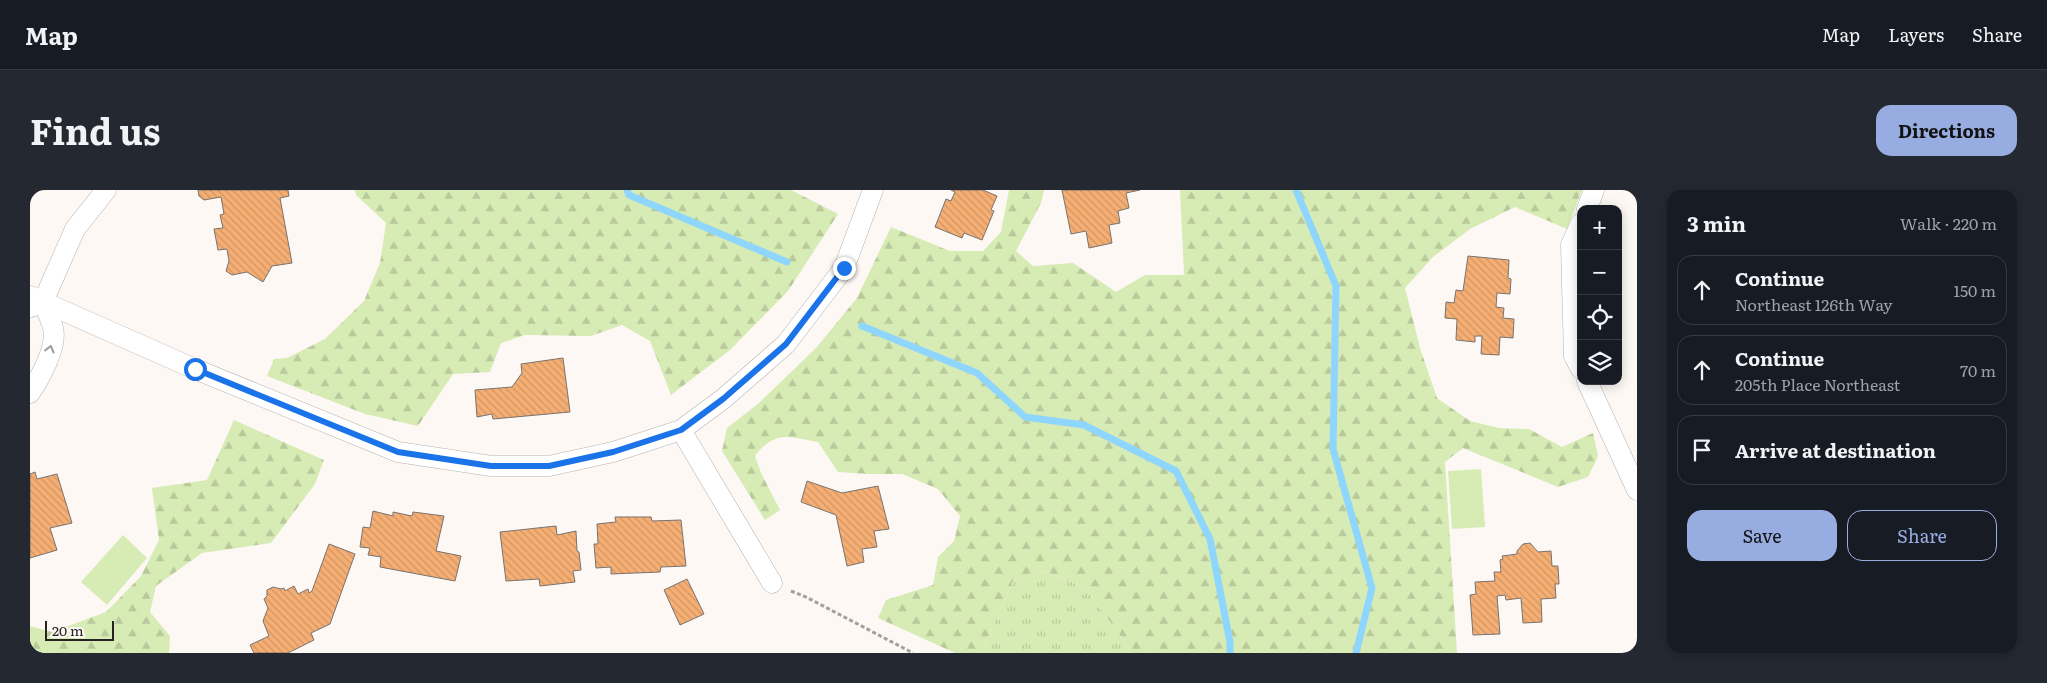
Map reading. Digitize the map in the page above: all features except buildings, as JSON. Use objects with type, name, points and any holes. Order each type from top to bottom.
[{"type":"street","points":[[34,302],[75,229],[106,190]]},
{"type":"street","points":[[34,302],[398,452],[491,466],[549,466],[613,452],[681,430],[723,399],[786,344],[844,268],[873,190]]},
{"type":"street","points":[[1588,205],[1594,190]]},
{"type":"street","points":[[1577,231],[1571,245],[1574,356],[1577,362]]},
{"type":"street","points":[[30,393],[39,380],[51,350],[54,330],[34,302]]},
{"type":"street","points":[[1588,385],[1637,490]]},
{"type":"street","points":[[681,430],[772,584]]},
{"type":"path","points":[[772,584],[806,597],[913,653]]},
{"type":"green space","points":[[355,190],[791,190],[838,214],[788,291],[730,350],[671,395],[650,341],[622,325],[591,336],[525,335],[501,343],[490,372],[453,374],[418,426],[365,414],[267,376],[274,359],[287,358],[325,339],[364,301],[380,263],[386,223],[356,195]]},
{"type":"green space","points":[[1009,190],[1044,190],[1041,203],[1016,251],[1033,266],[1073,263],[1116,292],[1145,275],[1184,275],[1180,190],[1582,190],[1567,229],[1515,207],[1470,229],[1433,257],[1405,288],[1420,348],[1437,398],[1470,421],[1499,428],[1529,429],[1562,447],[1593,433],[1598,456],[1588,477],[1558,487],[1463,448],[1445,462],[1457,653],[1129,653],[1121,637],[1085,587],[1044,571],[1013,581],[981,653],[955,653],[878,618],[886,600],[933,585],[938,557],[954,541],[960,516],[938,489],[902,474],[838,472],[818,442],[791,437],[777,438],[763,447],[755,456],[761,473],[780,510],[765,520],[722,451],[727,428],[759,403],[816,348],[857,298],[891,227],[950,251],[983,251],[1001,232]]},
{"type":"green space","points":[[234,420],[324,460],[315,484],[271,543],[202,553],[156,586],[150,612],[170,636],[169,653],[30,653],[30,626],[52,632],[106,612],[141,576],[159,540],[152,488],[207,480]]},
{"type":"green space","points":[[1481,469],[1485,527],[1452,529],[1448,471]]},
{"type":"green space","points":[[123,535],[147,558],[107,605],[81,582]]},
{"type":"green space","points":[[1044,571],[1085,587],[1121,637],[1129,653],[981,653],[1013,581]]},
{"type":"waterway","points":[[627,190],[629,195],[787,262]]},
{"type":"waterway","points":[[1296,190],[1336,286],[1333,449],[1372,588],[1356,653]]},
{"type":"waterway","points":[[862,326],[977,373],[1025,417],[1084,425],[1176,471],[1210,539],[1230,642],[1230,653]]},
{"type":"route","points":[[195,369],[398,452],[491,466],[549,466],[613,452],[681,430],[723,399],[786,344],[844,268]]}]
